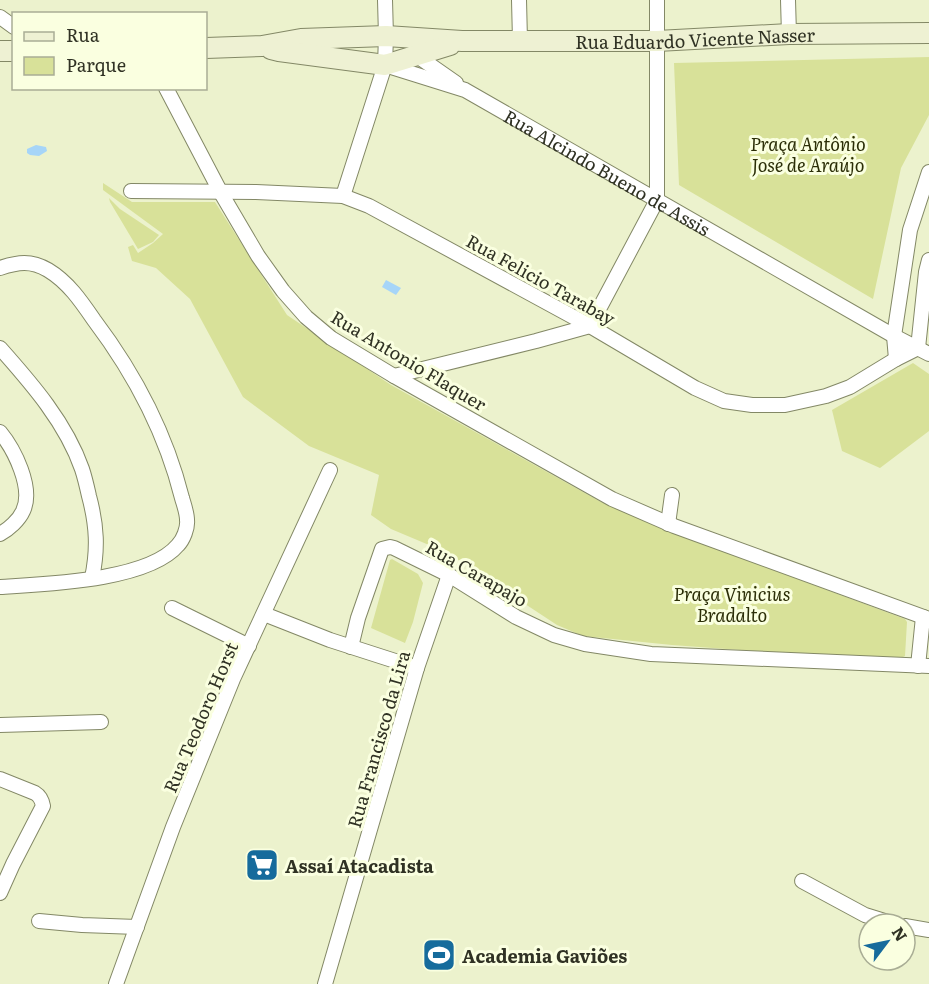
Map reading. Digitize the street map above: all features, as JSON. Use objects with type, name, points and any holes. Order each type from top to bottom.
[{"type":"street","points":[[343,196],[385,65],[385,0]]},
{"type":"street","points":[[519,0],[520,40]]},
{"type":"street","points":[[394,376],[590,326],[657,200],[657,0]]},
{"type":"street","points":[[788,0],[789,34]]},
{"type":"street","name":"Rua Eduardo Vicente Nasser","points":[[207,48],[262,46],[301,39],[386,36],[462,41],[657,41],[789,34],[929,33]]},
{"type":"street","points":[[386,36],[417,55],[465,90]]},
{"type":"street","name":"Rua Eduardo Vicente Nasser","points":[[385,65],[462,41]]},
{"type":"street","name":"Rua Alcindo Bueno de Assis","points":[[262,46],[279,51],[385,65],[465,90],[924,351]]},
{"type":"street","name":"Rua Antonio Flaquer","points":[[167,90],[221,193],[258,256],[283,291],[306,317],[331,338],[612,499],[668,524],[926,618]]},
{"type":"street","points":[[896,359],[894,336],[910,230],[929,172]]},
{"type":"street","name":"Rua Felicio Tarabay","points":[[131,191],[256,192],[343,196],[369,207],[590,326],[695,388],[724,401],[752,405],[785,405],[826,396],[850,387],[896,359],[924,351]]},
{"type":"street","points":[[924,351],[926,272],[929,260]]},
{"type":"street","points":[[0,268],[18,262],[47,270],[63,281],[111,342],[144,397],[176,473],[188,521],[180,544],[171,552],[159,560],[126,573],[48,584],[0,587]]},
{"type":"street","points":[[0,348],[46,402],[68,437],[82,470],[97,539],[92,578]]},
{"type":"street","points":[[0,432],[11,445],[24,478],[26,495],[24,509],[17,520],[0,534]]},
{"type":"street","name":"Rua Teodoro Horst","points":[[116,984],[173,827],[233,679],[330,470]]},
{"type":"street","points":[[668,524],[672,495]]},
{"type":"street","points":[[0,518],[17,520]]},
{"type":"street","name":"Rua Carapajo","points":[[351,647],[358,618],[382,549],[390,547],[449,575],[516,617],[554,635],[585,644],[651,654],[924,666]]},
{"type":"street","name":"Rua Francisco da Lira","points":[[325,984],[417,668],[449,575]]},
{"type":"street","points":[[172,608],[249,646]]},
{"type":"street","points":[[264,614],[330,640],[417,668]]},
{"type":"street","points":[[924,666],[926,618]]},
{"type":"street","points":[[0,725],[101,722]]},
{"type":"street","points":[[0,778],[35,793],[39,796],[43,806],[0,893]]},
{"type":"street","points":[[802,881],[859,912]]},
{"type":"street","points":[[39,921],[137,927]]},
{"type":"green space","name":"Praça Antônio José de Araújo","points":[[929,57],[929,115],[901,168],[873,299],[679,185],[674,63]]},
{"type":"green space","name":"Praça Vinicius Bradalto","points":[[103,183],[132,202],[215,202],[287,315],[391,385],[601,502],[701,543],[905,619],[907,622],[905,656],[901,658],[823,656],[583,636],[557,625],[448,553],[391,529],[371,515],[379,475],[309,446],[243,397],[190,299],[156,268],[132,261],[128,247],[133,245],[138,253],[163,234],[103,190]]},
{"type":"green space","points":[[109,198],[120,209],[159,235],[153,242],[138,249]]},
{"type":"green space","points":[[913,363],[929,374],[929,431],[880,468],[842,451],[832,410]]},
{"type":"green space","points":[[392,559],[418,574],[423,583],[405,643],[371,628]]},
{"type":"water","points":[[36,145],[46,147],[47,151],[39,156],[27,153],[27,149]]},
{"type":"water","points":[[386,280],[401,288],[396,295],[382,287]]},
{"type":"place","name":"Assaí Atacadista","points":[[262,865]]},
{"type":"place","name":"Academia Gaviões","points":[[439,955]]}]
